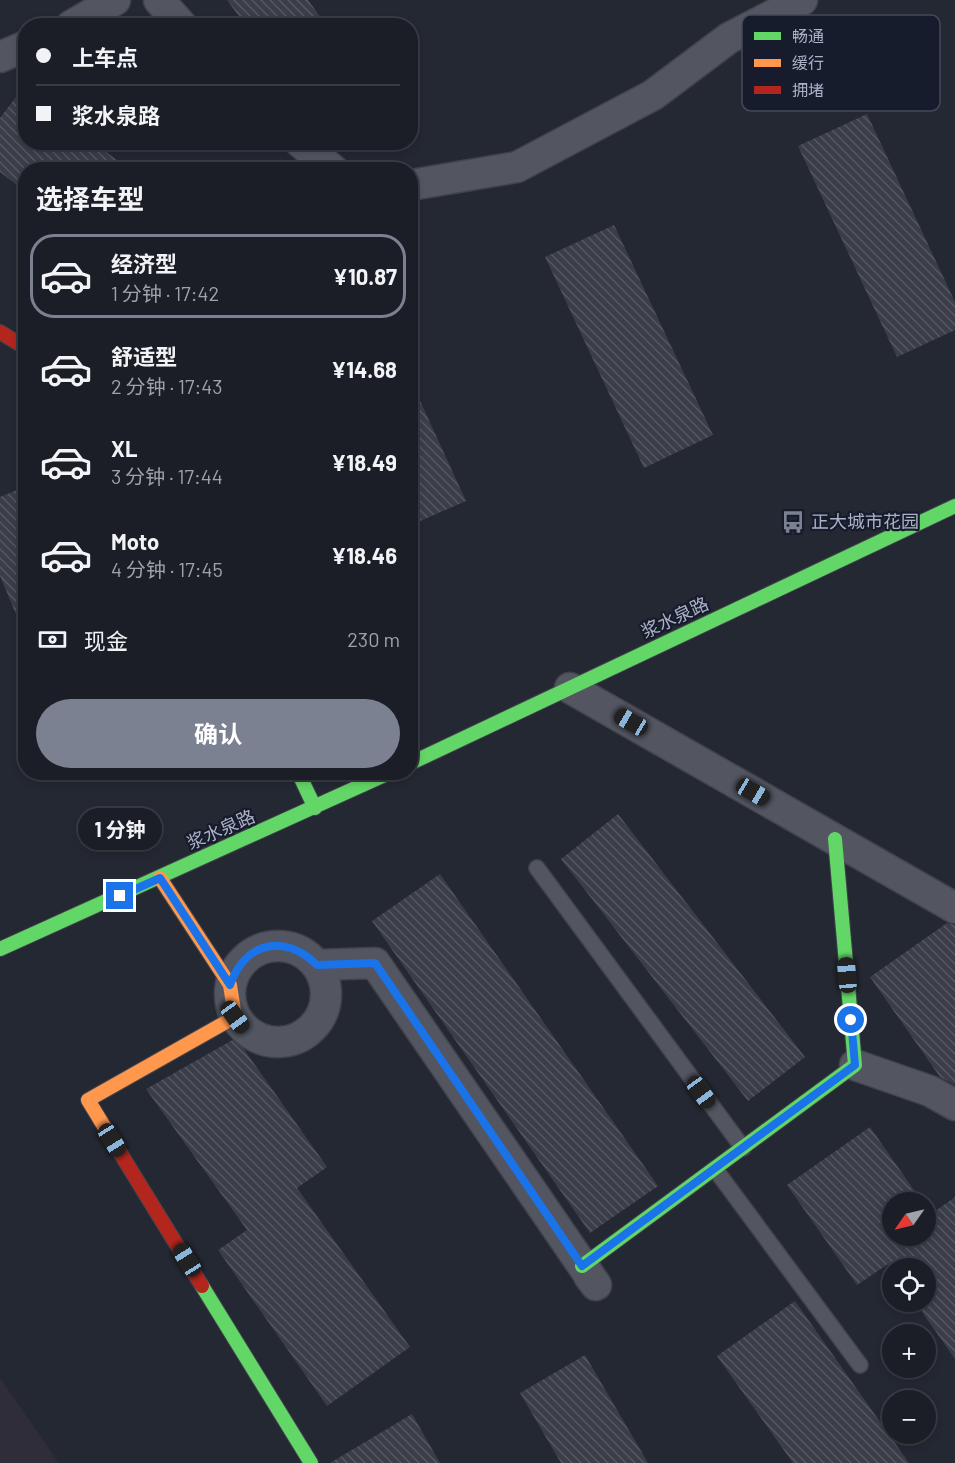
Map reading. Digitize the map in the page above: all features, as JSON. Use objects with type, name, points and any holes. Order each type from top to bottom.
[{"type":"street","points":[[85,18],[115,0]]},
{"type":"street","points":[[159,0],[175,18]]},
{"type":"street","points":[[773,15],[802,0]]},
{"type":"street","points":[[418,184],[517,167],[653,95],[729,38],[742,31]]},
{"type":"street","points":[[0,57],[18,49]]},
{"type":"street","points":[[309,150],[324,162]]},
{"type":"street","points":[[0,333],[18,343]]},
{"type":"street","name":"浆水泉路","points":[[418,760],[955,506]]},
{"type":"street","points":[[570,688],[955,908]]},
{"type":"street","points":[[302,780],[315,808]]},
{"type":"street","name":"浆水泉路","points":[[0,949],[373,780]]},
{"type":"street","points":[[835,838],[855,1065]]},
{"type":"street","points":[[160,878],[230,985]]},
{"type":"street","points":[[275,945],[291,947],[305,954],[317,965],[324,979],[327,995],[324,1011],[304,1036],[289,1042],[273,1043],[258,1039],[244,1030],[235,1017],[230,1001],[230,985],[235,970],[245,957],[259,949],[275,945]]},
{"type":"street","points":[[317,965],[375,963],[586,1271],[715,1168],[855,1065]]},
{"type":"street","points":[[235,1017],[88,1100],[311,1463]]},
{"type":"street","points":[[855,1065],[930,1091],[955,1105]]},
{"type":"lane","points":[[537,868],[743,1148]]},
{"type":"lane","points":[[715,1168],[861,1365]]},
{"type":"shaded area","points":[[0,1378],[59,1463],[0,1463]]},
{"type":"building","points":[[227,0],[308,0],[321,18],[240,18]]},
{"type":"building","points":[[18,94],[18,150],[104,150],[119,162],[18,162],[18,186],[0,172],[0,118]]},
{"type":"building","points":[[867,114],[955,302],[955,330],[897,357],[798,146]]},
{"type":"building","points":[[614,225],[713,435],[644,468],[545,257]]},
{"type":"building","points":[[418,396],[466,501],[418,522]]},
{"type":"building","points":[[18,489],[18,619],[0,576],[0,497]]},
{"type":"building","points":[[618,814],[805,1057],[748,1101],[561,859]]},
{"type":"building","points":[[440,874],[658,1186],[590,1233],[372,921]]},
{"type":"building","points":[[947,923],[955,925],[955,1085],[940,1077],[870,977]]},
{"type":"building","points":[[236,1038],[327,1167],[297,1188],[410,1347],[327,1406],[218,1250],[247,1230],[146,1089]]},
{"type":"building","points":[[870,1127],[915,1192],[882,1192],[882,1246],[936,1246],[936,1210],[955,1197],[955,1359],[936,1332],[936,1324],[930,1324],[922,1312],[936,1312],[936,1258],[882,1258],[882,1268],[857,1285],[787,1185]]},
{"type":"building","points":[[795,1301],[882,1425],[882,1444],[896,1444],[909,1463],[793,1463],[717,1356]]},
{"type":"building","points":[[585,1355],[648,1463],[561,1463],[520,1393]]},
{"type":"building","points":[[412,1414],[440,1463],[330,1463]]},
{"type":"traffic: fast","points":[[418,760],[955,506]]},
{"type":"traffic: fast","points":[[302,780],[315,808]]},
{"type":"traffic: fast","points":[[0,949],[373,780]]},
{"type":"traffic: fast","points":[[582,1266],[855,1065],[835,839]]},
{"type":"traffic: fast","points":[[202,1286],[311,1463]]},
{"type":"traffic: slow","points":[[119,1151],[88,1100],[235,1017],[230,985],[160,878]]},
{"type":"traffic: jam","points":[[0,332],[18,343]]},
{"type":"traffic: jam","points":[[119,1151],[202,1286]]},
{"type":"place","name":"正大城市花园","points":[[793,522]]},
{"type":"route","points":[[120,896],[160,878],[230,985],[235,970],[245,957],[259,949],[275,945],[291,947],[305,954],[317,965],[375,963],[582,1266],[855,1065],[851,1020]]}]
